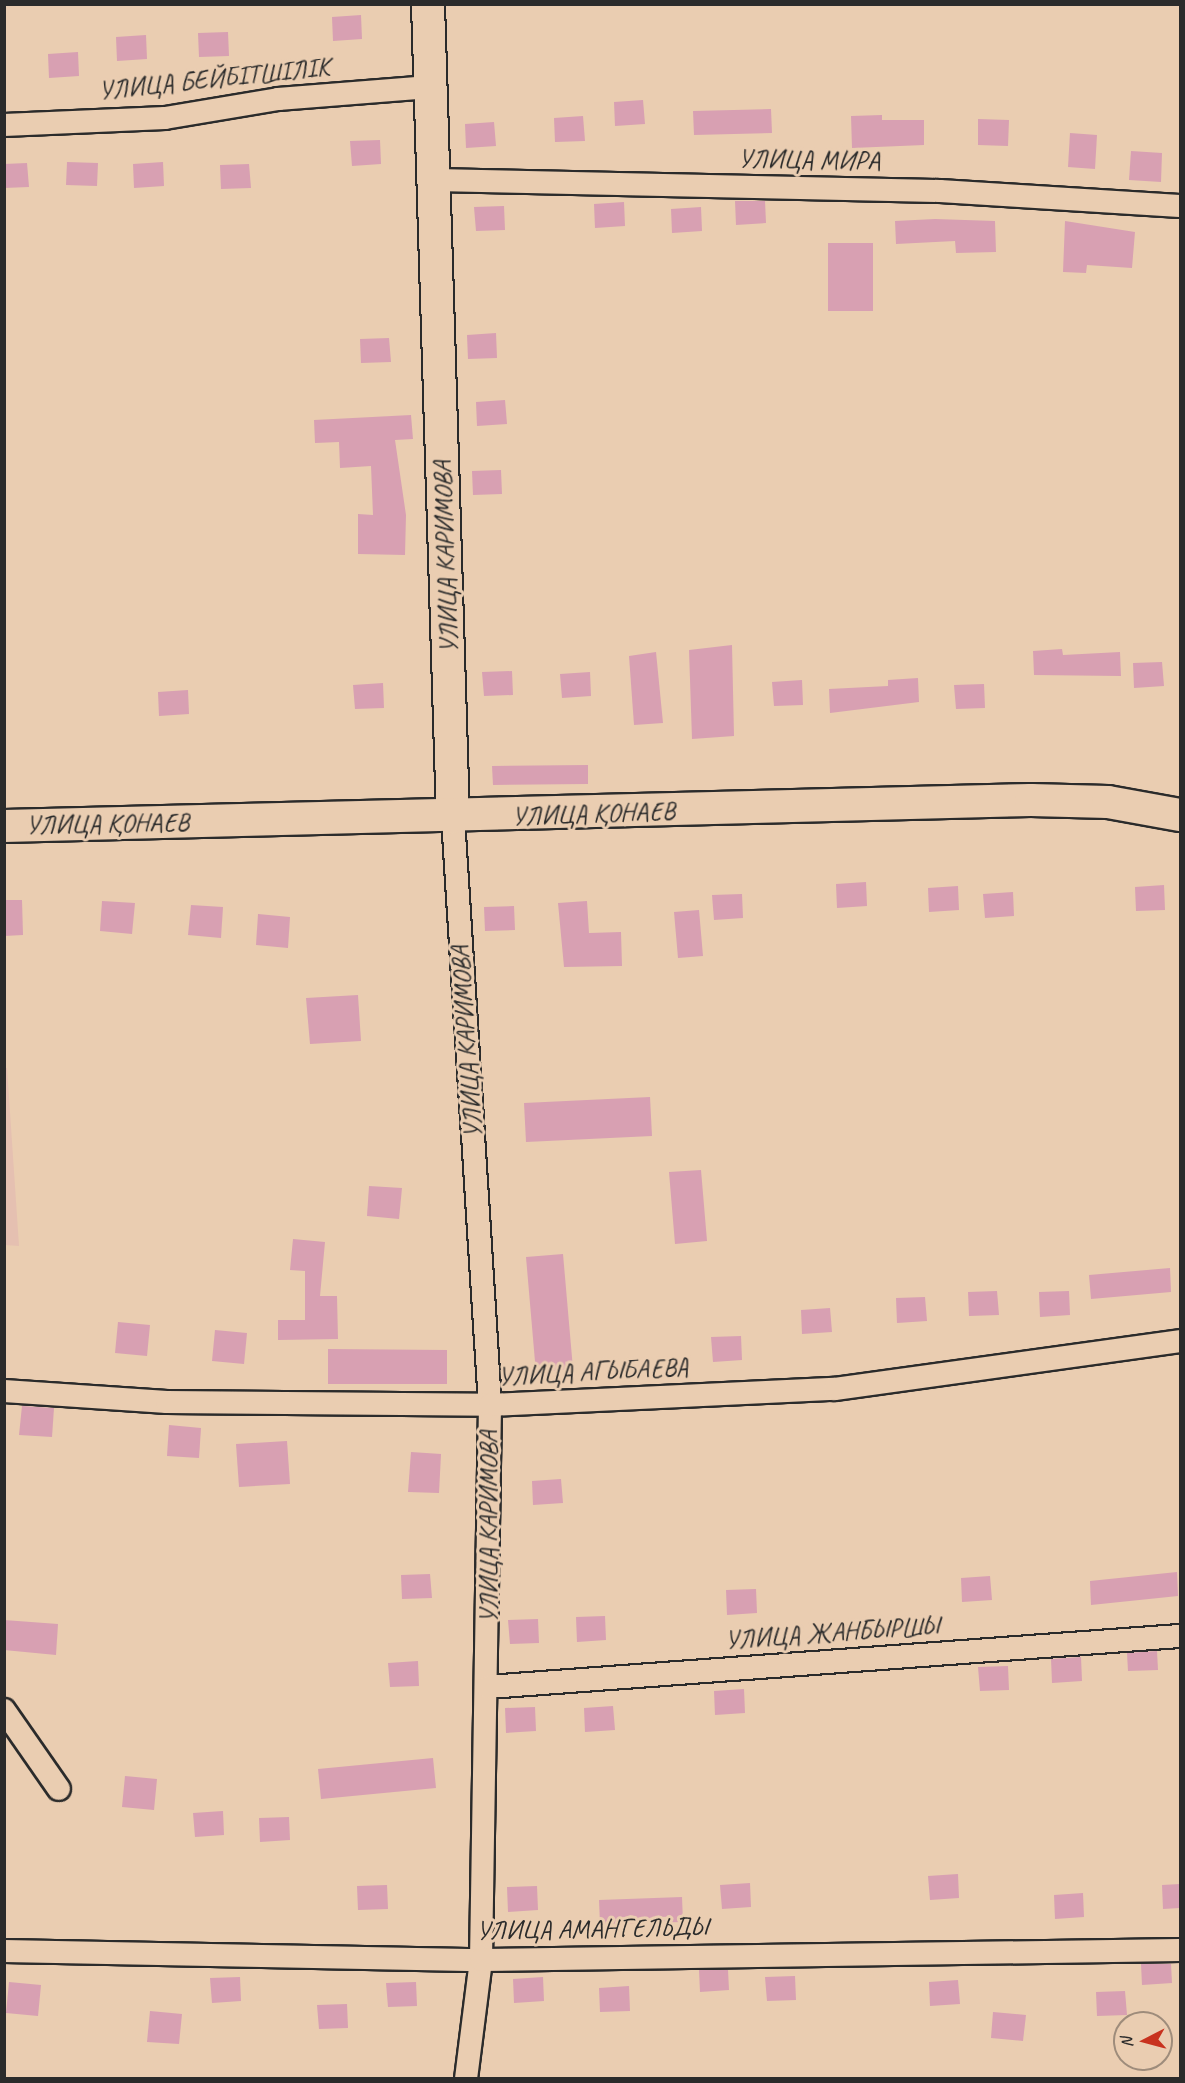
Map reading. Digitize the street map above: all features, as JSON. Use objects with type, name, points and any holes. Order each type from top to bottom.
[{"type":"main road","name":"УЛИЦА КАРИМОВА","points":[[428,4],[436,180],[453,818]]},
{"type":"main road","name":"УЛИЦА ҚОНАЕВ","points":[[4,826],[453,818],[1031,800],[1108,802],[1180,815]]},
{"type":"street","name":"УЛИЦА БЕЙБІТШІЛІК","points":[[4,125],[165,118],[278,99],[430,87]]},
{"type":"street","name":"УЛИЦА МИРА","points":[[436,180],[940,191],[1180,206]]},
{"type":"street","name":"УЛИЦА КАРИМОВА","points":[[453,818],[490,1405],[488,1687],[481,1960],[466,2079]]},
{"type":"street","name":"УЛИЦА АГЫБАЕВА","points":[[4,1391],[167,1402],[490,1405],[835,1389],[1180,1341]]},
{"type":"street","name":"УЛИЦА ЖАНБЫРШЫ","points":[[488,1687],[1180,1636]]},
{"type":"street","points":[[4,1710],[59,1789]]},
{"type":"street","name":"УЛИЦА АМАНГЕЛЬДЫ","points":[[4,1951],[481,1960],[1180,1950]]},
{"type":"shaded area","points":[[4,1068],[7,1068],[19,1246],[5,1245]]},
{"type":"building","points":[[361,15],[362,39],[333,41],[332,17]]},
{"type":"building","points":[[228,32],[229,56],[199,57],[198,33]]},
{"type":"building","points":[[146,35],[147,59],[117,61],[116,37]]},
{"type":"building","points":[[78,52],[79,76],[49,78],[48,54]]},
{"type":"building","points":[[643,100],[645,124],[615,126],[614,102]]},
{"type":"building","points":[[771,109],[772,133],[694,135],[693,111]]},
{"type":"building","points":[[882,115],[882,120],[924,120],[924,145],[852,148],[851,116]]},
{"type":"building","points":[[583,116],[585,141],[555,142],[554,118]]},
{"type":"building","points":[[978,119],[1009,120],[1008,146],[978,145]]},
{"type":"building","points":[[494,122],[496,146],[466,148],[465,124]]},
{"type":"building","points":[[1070,133],[1097,135],[1095,169],[1068,167]]},
{"type":"building","points":[[380,140],[381,164],[352,166],[350,141]]},
{"type":"building","points":[[1131,151],[1162,153],[1161,182],[1129,180]]},
{"type":"building","points":[[67,162],[98,163],[97,186],[66,185]]},
{"type":"building","points":[[163,162],[164,186],[134,188],[133,164]]},
{"type":"building","points":[[27,163],[29,187],[4,188],[4,164]]},
{"type":"building","points":[[249,164],[251,188],[221,189],[220,165]]},
{"type":"building","points":[[735,201],[765,201],[766,223],[736,225]]},
{"type":"building","points":[[624,202],[625,226],[595,228],[594,204]]},
{"type":"building","points":[[504,206],[505,230],[476,231],[474,207]]},
{"type":"building","points":[[701,207],[702,231],[672,233],[671,209]]},
{"type":"building","points":[[935,219],[995,221],[996,252],[956,253],[955,241],[896,244],[895,221]]},
{"type":"building","points":[[1065,221],[1135,232],[1132,268],[1087,265],[1086,273],[1063,272]]},
{"type":"building","points":[[828,243],[873,243],[873,311],[828,311]]},
{"type":"building","points":[[496,333],[497,358],[468,359],[467,335]]},
{"type":"building","points":[[389,338],[391,362],[361,363],[360,339]]},
{"type":"building","points":[[505,400],[507,424],[477,426],[476,402]]},
{"type":"building","points":[[411,415],[413,439],[395,440],[406,515],[405,555],[358,554],[358,514],[373,515],[371,466],[340,468],[339,442],[315,443],[314,420]]},
{"type":"building","points":[[501,470],[502,494],[473,495],[472,471]]},
{"type":"building","points":[[732,645],[734,736],[692,739],[689,650]]},
{"type":"building","points":[[1062,649],[1063,655],[1120,652],[1121,676],[1034,675],[1033,651]]},
{"type":"building","points":[[656,652],[663,723],[634,725],[629,656]]},
{"type":"building","points":[[1162,662],[1164,686],[1134,688],[1133,663]]},
{"type":"building","points":[[512,671],[513,695],[484,696],[482,672]]},
{"type":"building","points":[[590,672],[591,696],[562,698],[560,674]]},
{"type":"building","points":[[918,678],[919,702],[830,713],[829,689],[888,686],[888,680]]},
{"type":"building","points":[[802,680],[803,705],[774,706],[772,682]]},
{"type":"building","points":[[383,683],[384,708],[355,709],[353,685]]},
{"type":"building","points":[[984,684],[985,708],[956,709],[954,685]]},
{"type":"building","points":[[188,690],[189,714],[159,716],[158,692]]},
{"type":"building","points":[[588,765],[588,784],[493,785],[492,766]]},
{"type":"building","points":[[866,882],[867,906],[837,908],[836,884]]},
{"type":"building","points":[[1164,885],[1165,910],[1136,911],[1135,887]]},
{"type":"building","points":[[958,886],[959,910],[929,912],[928,888]]},
{"type":"building","points":[[1013,892],[1014,916],[985,918],[983,894]]},
{"type":"building","points":[[742,894],[743,918],[714,920],[712,895]]},
{"type":"building","points":[[4,900],[22,900],[23,935],[4,936]]},
{"type":"building","points":[[102,901],[135,903],[132,934],[100,931]]},
{"type":"building","points":[[587,901],[589,933],[621,932],[622,966],[564,967],[558,903]]},
{"type":"building","points":[[191,905],[223,907],[221,938],[188,935]]},
{"type":"building","points":[[514,906],[515,930],[485,931],[484,907]]},
{"type":"building","points":[[699,910],[703,956],[678,958],[674,912]]},
{"type":"building","points":[[258,914],[290,917],[288,948],[256,945]]},
{"type":"building","points":[[358,995],[361,1041],[310,1044],[306,998]]},
{"type":"building","points":[[650,1097],[652,1136],[526,1142],[524,1103]]},
{"type":"building","points":[[701,1170],[707,1241],[675,1244],[669,1172]]},
{"type":"building","points":[[369,1186],[402,1188],[399,1219],[367,1216]]},
{"type":"building","points":[[293,1239],[325,1242],[320,1296],[337,1296],[338,1339],[278,1340],[278,1320],[305,1320],[305,1271],[290,1270]]},
{"type":"building","points":[[563,1254],[573,1369],[536,1373],[526,1257]]},
{"type":"building","points":[[1170,1268],[1171,1292],[1091,1299],[1089,1275]]},
{"type":"building","points":[[997,1291],[999,1315],[969,1316],[968,1292]]},
{"type":"building","points":[[1069,1291],[1070,1315],[1040,1317],[1039,1292]]},
{"type":"building","points":[[925,1297],[927,1321],[897,1323],[896,1298]]},
{"type":"building","points":[[830,1308],[832,1332],[802,1334],[801,1310]]},
{"type":"building","points":[[118,1322],[150,1325],[147,1356],[115,1353]]},
{"type":"building","points":[[215,1330],[247,1333],[244,1364],[212,1361]]},
{"type":"building","points":[[741,1336],[742,1360],[713,1362],[711,1337]]},
{"type":"building","points":[[328,1349],[447,1350],[447,1384],[328,1384]]},
{"type":"building","points":[[22,1406],[54,1408],[52,1437],[19,1435]]},
{"type":"building","points":[[169,1425],[201,1428],[199,1458],[167,1456]]},
{"type":"building","points":[[287,1441],[290,1484],[239,1487],[236,1444]]},
{"type":"building","points":[[411,1452],[441,1454],[439,1493],[408,1492]]},
{"type":"building","points":[[561,1479],[563,1503],[533,1505],[532,1481]]},
{"type":"building","points":[[1177,1572],[1178,1596],[1091,1605],[1090,1581]]},
{"type":"building","points":[[430,1574],[432,1598],[402,1599],[401,1575]]},
{"type":"building","points":[[990,1576],[992,1600],[962,1602],[961,1578]]},
{"type":"building","points":[[756,1589],[757,1613],[727,1615],[726,1590]]},
{"type":"building","points":[[605,1616],[606,1640],[577,1642],[576,1617]]},
{"type":"building","points":[[538,1619],[539,1643],[510,1644],[508,1620]]},
{"type":"building","points":[[4,1620],[58,1624],[56,1655],[4,1650]]},
{"type":"building","points":[[1157,1651],[1158,1670],[1128,1671],[1127,1653]]},
{"type":"building","points":[[1081,1657],[1082,1681],[1052,1683],[1051,1659]]},
{"type":"building","points":[[418,1661],[419,1686],[390,1687],[388,1663]]},
{"type":"building","points":[[1008,1666],[1009,1690],[980,1691],[978,1667]]},
{"type":"building","points":[[744,1689],[745,1713],[715,1715],[714,1691]]},
{"type":"building","points":[[613,1706],[615,1730],[585,1732],[584,1708]]},
{"type":"building","points":[[535,1707],[536,1731],[506,1733],[505,1708]]},
{"type":"building","points":[[433,1758],[436,1788],[321,1799],[318,1769]]},
{"type":"building","points":[[125,1776],[157,1779],[154,1810],[122,1807]]},
{"type":"building","points":[[223,1811],[224,1835],[195,1837],[193,1813]]},
{"type":"building","points":[[289,1817],[290,1840],[260,1842],[259,1818]]},
{"type":"building","points":[[958,1874],[959,1898],[930,1900],[928,1876]]},
{"type":"building","points":[[750,1883],[751,1907],[722,1909],[720,1885]]},
{"type":"building","points":[[1180,1884],[1180,1908],[1163,1909],[1162,1885]]},
{"type":"building","points":[[387,1885],[388,1909],[358,1910],[357,1886]]},
{"type":"building","points":[[537,1886],[538,1910],[508,1912],[507,1887]]},
{"type":"building","points":[[1083,1893],[1084,1917],[1055,1919],[1054,1895]]},
{"type":"building","points":[[682,1897],[683,1922],[600,1924],[599,1900]]},
{"type":"building","points":[[1141,1964],[1171,1964],[1172,1983],[1142,1985]]},
{"type":"building","points":[[699,1970],[728,1970],[729,1990],[700,1992]]},
{"type":"building","points":[[795,1976],[796,2000],[767,2001],[765,1977]]},
{"type":"building","points":[[240,1977],[241,2001],[212,2003],[210,1978]]},
{"type":"building","points":[[543,1977],[544,2001],[514,2003],[513,1979]]},
{"type":"building","points":[[958,1980],[960,2004],[930,2006],[929,1982]]},
{"type":"building","points":[[9,1982],[41,1985],[38,2016],[6,2013]]},
{"type":"building","points":[[416,1982],[417,2006],[388,2007],[386,1983]]},
{"type":"building","points":[[629,1986],[630,2011],[600,2012],[599,1988]]},
{"type":"building","points":[[1125,1991],[1127,2011],[1113,2011],[1113,2015],[1097,2016],[1096,1992]]},
{"type":"building","points":[[347,2004],[348,2028],[319,2029],[317,2005]]},
{"type":"building","points":[[150,2011],[182,2014],[179,2044],[147,2042]]},
{"type":"building","points":[[993,2012],[1026,2015],[1023,2041],[991,2038]]}]
